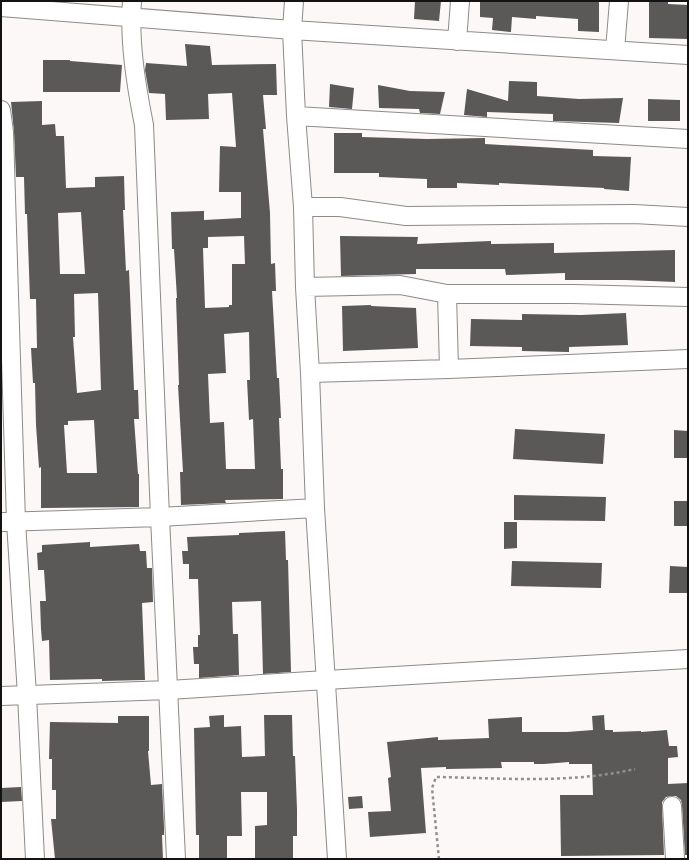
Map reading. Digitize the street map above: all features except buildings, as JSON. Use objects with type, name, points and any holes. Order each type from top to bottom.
[{"type":"street","points":[[294,1],[292,30],[296,116],[303,207],[315,508],[337,859]]},
{"type":"street","points":[[457,41],[460,1]]},
{"type":"street","points":[[615,50],[619,1]]},
{"type":"street","points":[[1,7],[131,9],[292,30],[688,55]]},
{"type":"street","points":[[131,9],[137,89],[144,125],[176,859]]},
{"type":"street","points":[[1,110],[4,132],[8,522],[27,695],[34,859]]},
{"type":"street","points":[[296,116],[688,139]]},
{"type":"street","points":[[303,207],[340,207],[406,216],[634,214],[688,217]]},
{"type":"street","points":[[305,287],[400,286],[447,294],[573,294],[688,297]]},
{"type":"street","points":[[447,294],[450,369]]},
{"type":"street","points":[[310,373],[688,359]]},
{"type":"street","points":[[8,522],[160,517],[315,508]]},
{"type":"street","points":[[1,696],[169,690],[688,659]]},
{"type":"street","points":[[672,806],[675,859]]},
{"type":"path","points":[[439,859],[432,788],[436,777],[541,779],[612,774],[635,769]]}]
